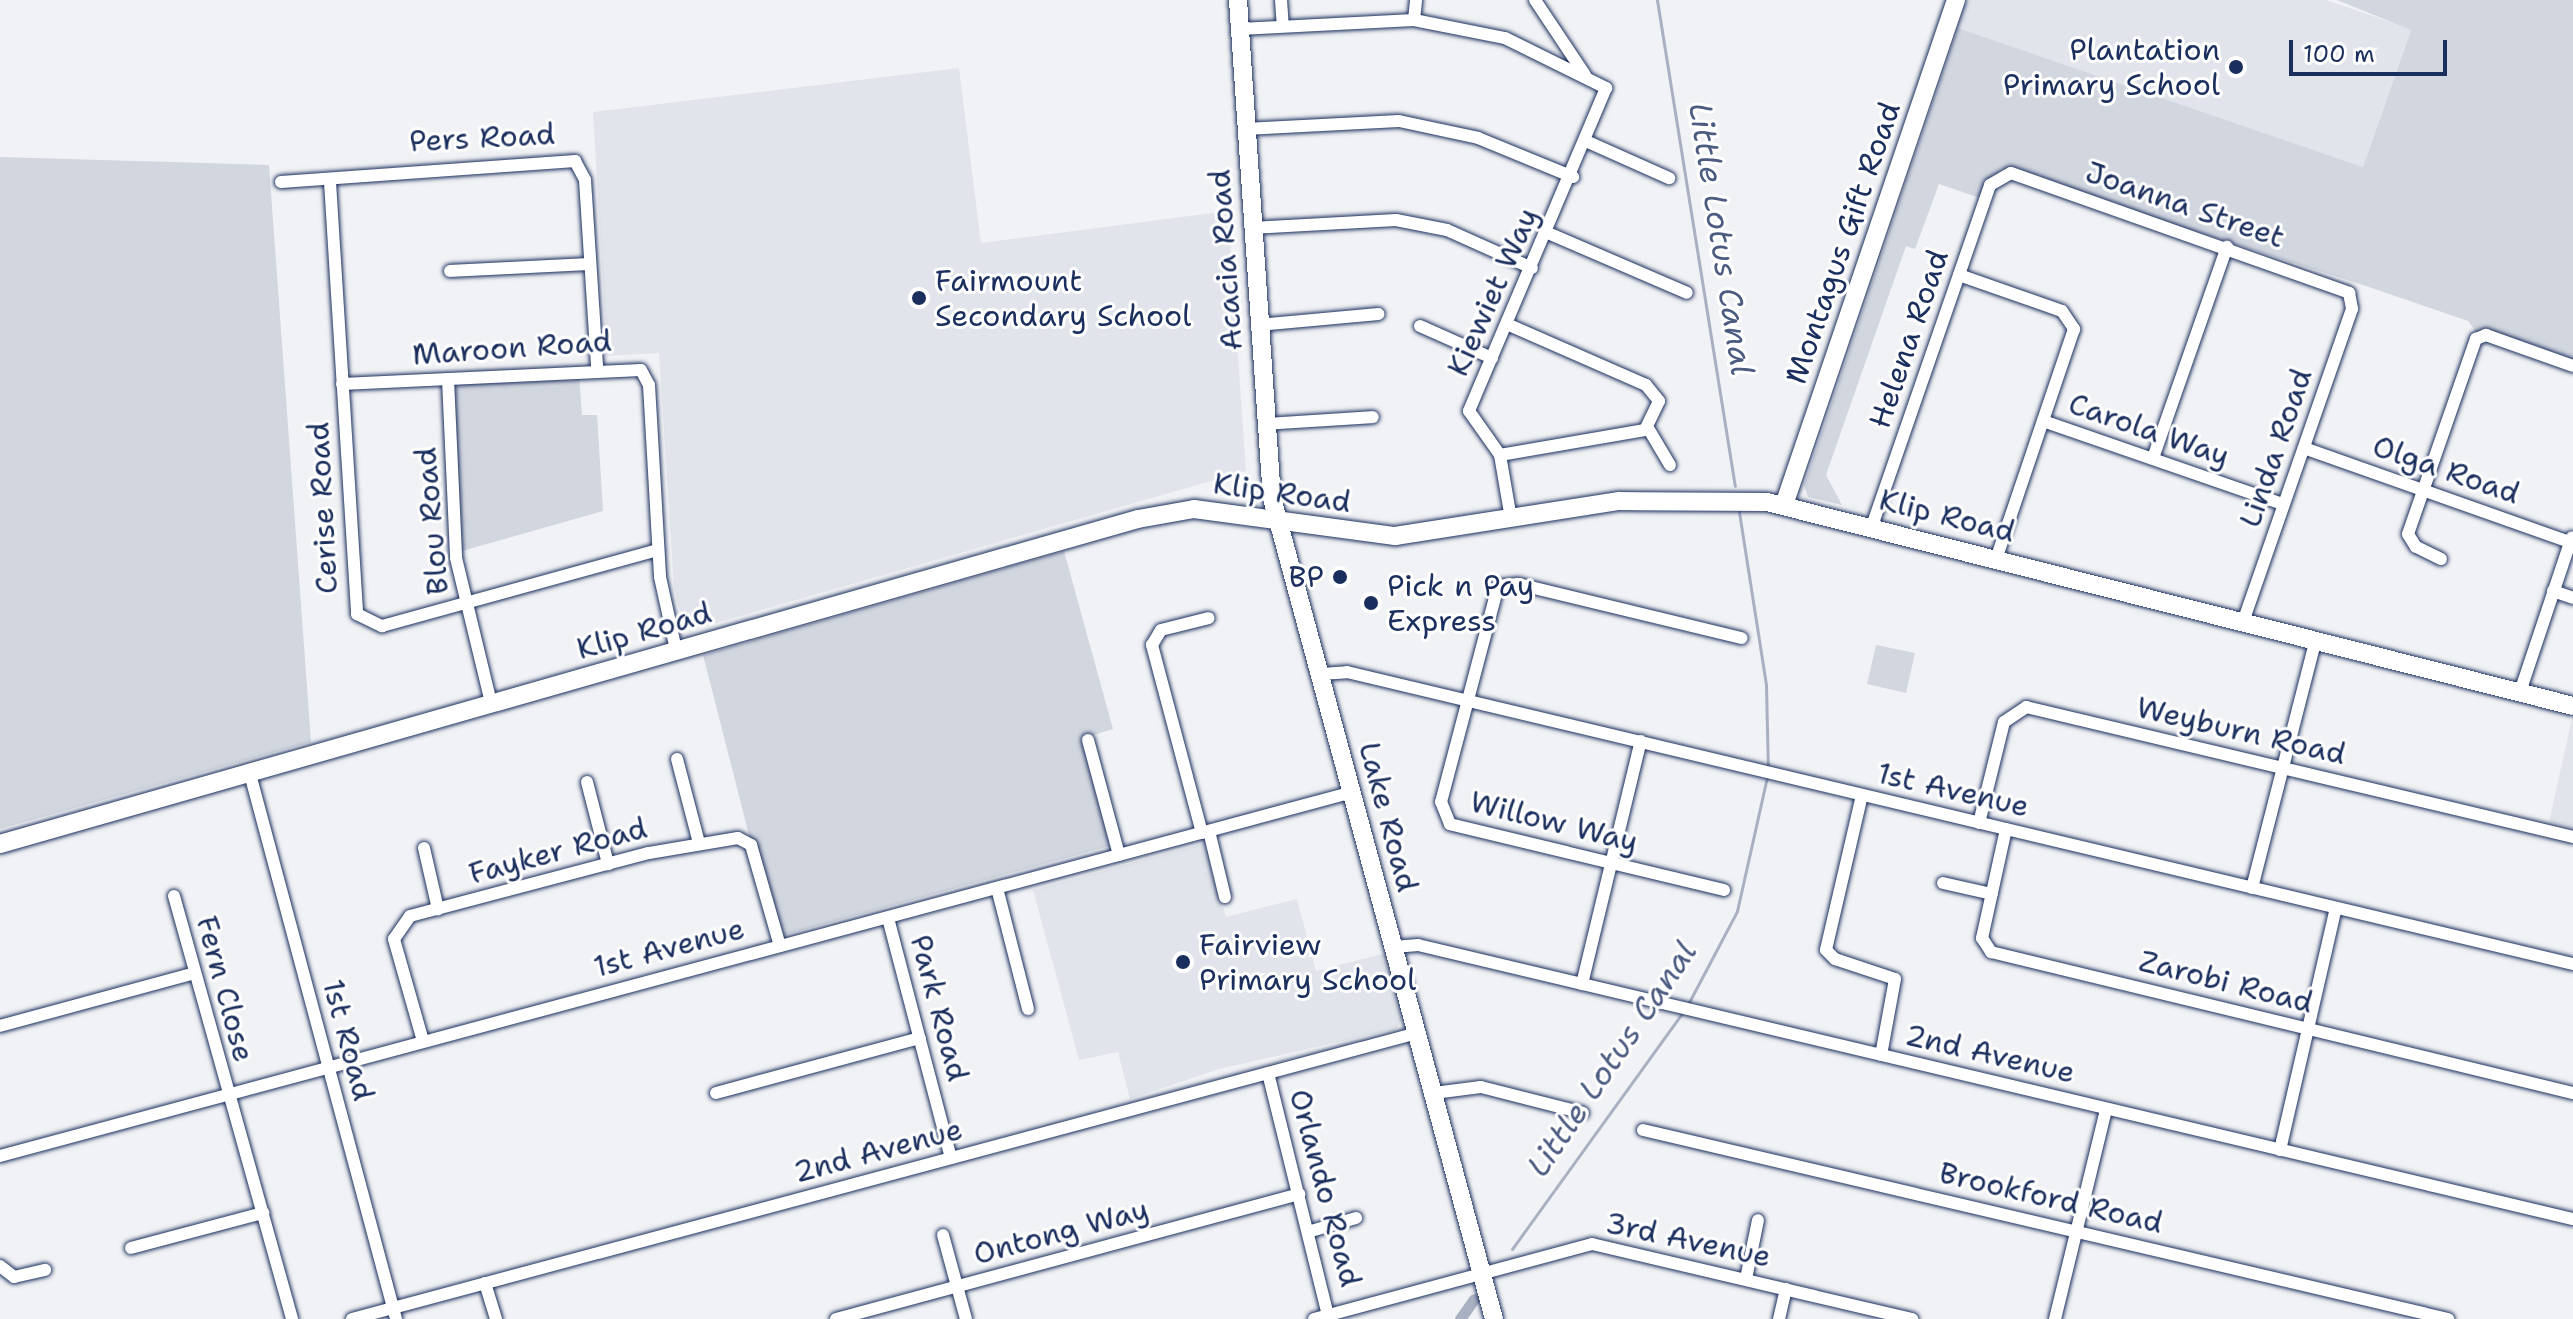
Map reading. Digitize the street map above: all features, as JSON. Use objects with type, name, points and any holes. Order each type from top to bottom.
[{"type":"street","name":"Acacia Road","points":[[1238,0],[1265,424],[1276,516]]},
{"type":"street","points":[[1281,0],[1283,26]]},
{"type":"street","points":[[1414,20],[1416,0]]},
{"type":"street","points":[[1535,0],[1585,75]]},
{"type":"street","name":"Montagus Gift Road","points":[[1784,505],[1956,0]]},
{"type":"street","points":[[1240,29],[1414,20],[1505,38],[1585,75]]},
{"type":"street","name":"Kiewiet Way","points":[[1500,455],[1468,417],[1608,99],[1602,83],[1585,75]]},
{"type":"street","points":[[1245,129],[1399,121],[1478,138],[1573,177]]},
{"type":"street","points":[[1588,142],[1669,178]]},
{"type":"street","name":"Pers Road","points":[[281,182],[330,182],[357,171],[570,158],[585,180],[597,367]]},
{"type":"street","name":"Joanna Street","points":[[2001,174],[2227,247],[2349,293]]},
{"type":"street","name":"Helena Road","points":[[1872,526],[1990,185],[2001,174]]},
{"type":"street","name":"Cerise Road","points":[[330,182],[357,614],[382,626],[657,550]]},
{"type":"street","points":[[1251,228],[1396,220],[1447,230],[1532,268]]},
{"type":"street","points":[[1548,233],[1687,293]]},
{"type":"street","points":[[2153,458],[2227,247]]},
{"type":"street","points":[[450,271],[588,264]]},
{"type":"street","points":[[1959,275],[2073,321],[1997,557]]},
{"type":"street","name":"Linda Road","points":[[2244,620],[2352,309],[2349,293]]},
{"type":"street","points":[[1258,325],[1379,314]]},
{"type":"street","points":[[1507,324],[1646,385],[1659,401],[1648,428]]},
{"type":"street","points":[[1420,326],[1492,358]]},
{"type":"street","points":[[2441,559],[2408,534],[2421,489],[2480,337],[2573,366]]},
{"type":"street","name":"Maroon Road","points":[[342,384],[597,367],[635,368],[647,378],[657,550],[676,650]]},
{"type":"street","name":"Blou Road","points":[[448,379],[463,602],[491,703]]},
{"type":"street","points":[[1265,424],[1373,417]]},
{"type":"street","name":"Carola Way","points":[[2043,421],[2283,504]]},
{"type":"street","points":[[1511,519],[1500,455],[1648,428]]},
{"type":"street","points":[[1648,428],[1670,465]]},
{"type":"street","name":"Olga Road","points":[[2304,448],[2572,538]]},
{"type":"street","name":"Klip Road","points":[[0,844],[1161,513],[1207,509],[1276,516],[1395,536],[1619,501],[1723,498],[1784,505],[2573,706]]},
{"type":"street","name":"Lake Road","points":[[1276,516],[1494,1319]]},
{"type":"street","points":[[2520,692],[2572,538]]},
{"type":"street","points":[[1466,701],[1488,602],[1507,583],[1742,638]]},
{"type":"street","points":[[2553,591],[2573,598]]},
{"type":"street","points":[[1209,618],[1161,630],[1153,650],[1225,897]]},
{"type":"street","points":[[2252,888],[2316,639]]},
{"type":"street","name":"1st Avenue","points":[[1321,674],[1347,672],[2573,964]]},
{"type":"street","name":"Willow Way","points":[[1466,701],[1444,818],[1724,890]]},
{"type":"street","name":"Weyburn Road","points":[[1979,823],[2004,722],[2020,708],[2573,837]]},
{"type":"street","points":[[1088,740],[1119,855]]},
{"type":"street","points":[[1582,984],[1641,741]]},
{"type":"street","points":[[677,759],[699,843]]},
{"type":"street","name":"1st Road","points":[[250,774],[394,1313]]},
{"type":"street","points":[[587,782],[608,864]]},
{"type":"street","name":"1st Avenue","points":[[0,1156],[1353,792]]},
{"type":"street","points":[[1862,795],[1826,950],[1835,959],[1895,979],[1881,1055]]},
{"type":"street","name":"Zarobi Road","points":[[2006,829],[1982,938],[1991,952],[2573,1093]]},
{"type":"street","name":"Fayker Road","points":[[423,1041],[395,931],[401,920],[438,909],[608,864],[699,843],[738,838],[751,845],[780,946]]},
{"type":"street","points":[[424,848],[438,909]]},
{"type":"street","points":[[1943,883],[1992,894]]},
{"type":"street","points":[[997,888],[1028,1009]]},
{"type":"street","name":"Fern Close","points":[[174,896],[192,974],[292,1319]]},
{"type":"street","points":[[2280,1150],[2336,908]]},
{"type":"street","name":"Park Road","points":[[888,918],[951,1158]]},
{"type":"street","name":"2nd Avenue","points":[[1394,947],[1418,945],[2573,1219]]},
{"type":"street","points":[[0,1026],[192,974]]},
{"type":"street","name":"2nd Avenue","points":[[352,1319],[394,1313],[485,1283],[1417,1033]]},
{"type":"street","points":[[716,1093],[920,1038]]},
{"type":"street","name":"Orlando Road","points":[[1268,1073],[1311,1231],[1328,1317]]},
{"type":"street","points":[[1434,1093],[1481,1087],[1583,1113]]},
{"type":"street","points":[[2055,1319],[2106,1109]]},
{"type":"street","name":"Brookford Road","points":[[1643,1130],[2448,1319]]},
{"type":"street","name":"Ontong Way","points":[[836,1319],[1299,1194]]},
{"type":"street","points":[[131,1248],[263,1213]]},
{"type":"street","points":[[1311,1231],[1356,1218]]},
{"type":"street","points":[[1746,1279],[1758,1220]]},
{"type":"street","points":[[943,1235],[966,1319]]},
{"type":"street","name":"3rd Avenue","points":[[1314,1319],[1592,1244],[1912,1319]]},
{"type":"street","points":[[0,1266],[14,1277],[45,1270]]},
{"type":"street","points":[[485,1283],[496,1319]]},
{"type":"street","points":[[1779,1319],[1786,1289]]},
{"type":"shaded area","name":"Plantation Primary School","points":[[1967,0],[2326,0],[2411,29],[2363,167],[1958,28]]},
{"type":"shaded area","points":[[2337,0],[2573,0],[2573,362],[2478,334],[2468,321],[2369,287],[2001,169],[1980,198],[1939,184],[1915,249],[1906,246],[1826,475],[1842,505],[1808,497],[1804,485],[1958,28],[2363,167],[2411,30]]},
{"type":"shaded area","name":"Fairmount Secondary School","points":[[959,68],[981,243],[1228,211],[1246,471],[695,629],[683,623],[674,587],[659,353],[607,356],[593,112]]},
{"type":"shaded area","points":[[0,157],[269,165],[311,742],[0,829]]},
{"type":"shaded area","points":[[579,374],[582,415],[597,415],[603,511],[462,551],[454,389],[463,382]]},
{"type":"shaded area","points":[[1064,551],[1113,729],[1081,739],[1110,846],[784,935],[749,835],[703,655]]},
{"type":"shaded area","points":[[1876,645],[1915,653],[1906,693],[1867,684]]},
{"type":"shaded area","points":[[2573,718],[2573,828],[2549,822]]},
{"type":"shaded area","name":"Fairview Primary School","points":[[1205,843],[1226,917],[1297,899],[1316,971],[1386,953],[1404,1017],[1396,1029],[1219,1069],[1130,1099],[1118,1052],[1079,1060],[1033,890]]},
{"type":"waterway","name":"Little Lotus Canal","points":[[1657,0],[1735,486]]},
{"type":"waterway","name":"Little Lotus Canal","points":[[1739,512],[1766,685],[1768,770]]},
{"type":"waterway","name":"Little Lotus Canal","points":[[1687,1006],[1737,911],[1767,777]]},
{"type":"waterway","name":"Little Lotus Canal","points":[[1512,1249],[1683,1012]]},
{"type":"waterway","name":"Little Lotus Canal","points":[[1460,1319],[1474,1299]]},
{"type":"place","name":"Plantation Primary School","points":[[2236,67]]},
{"type":"place","name":"Fairmount Secondary School","points":[[919,298]]},
{"type":"place","name":"BP","points":[[1340,577]]},
{"type":"place","name":"Pick n Pay Express","points":[[1371,603]]},
{"type":"place","name":"Fairview Primary School","points":[[1183,962]]}]
